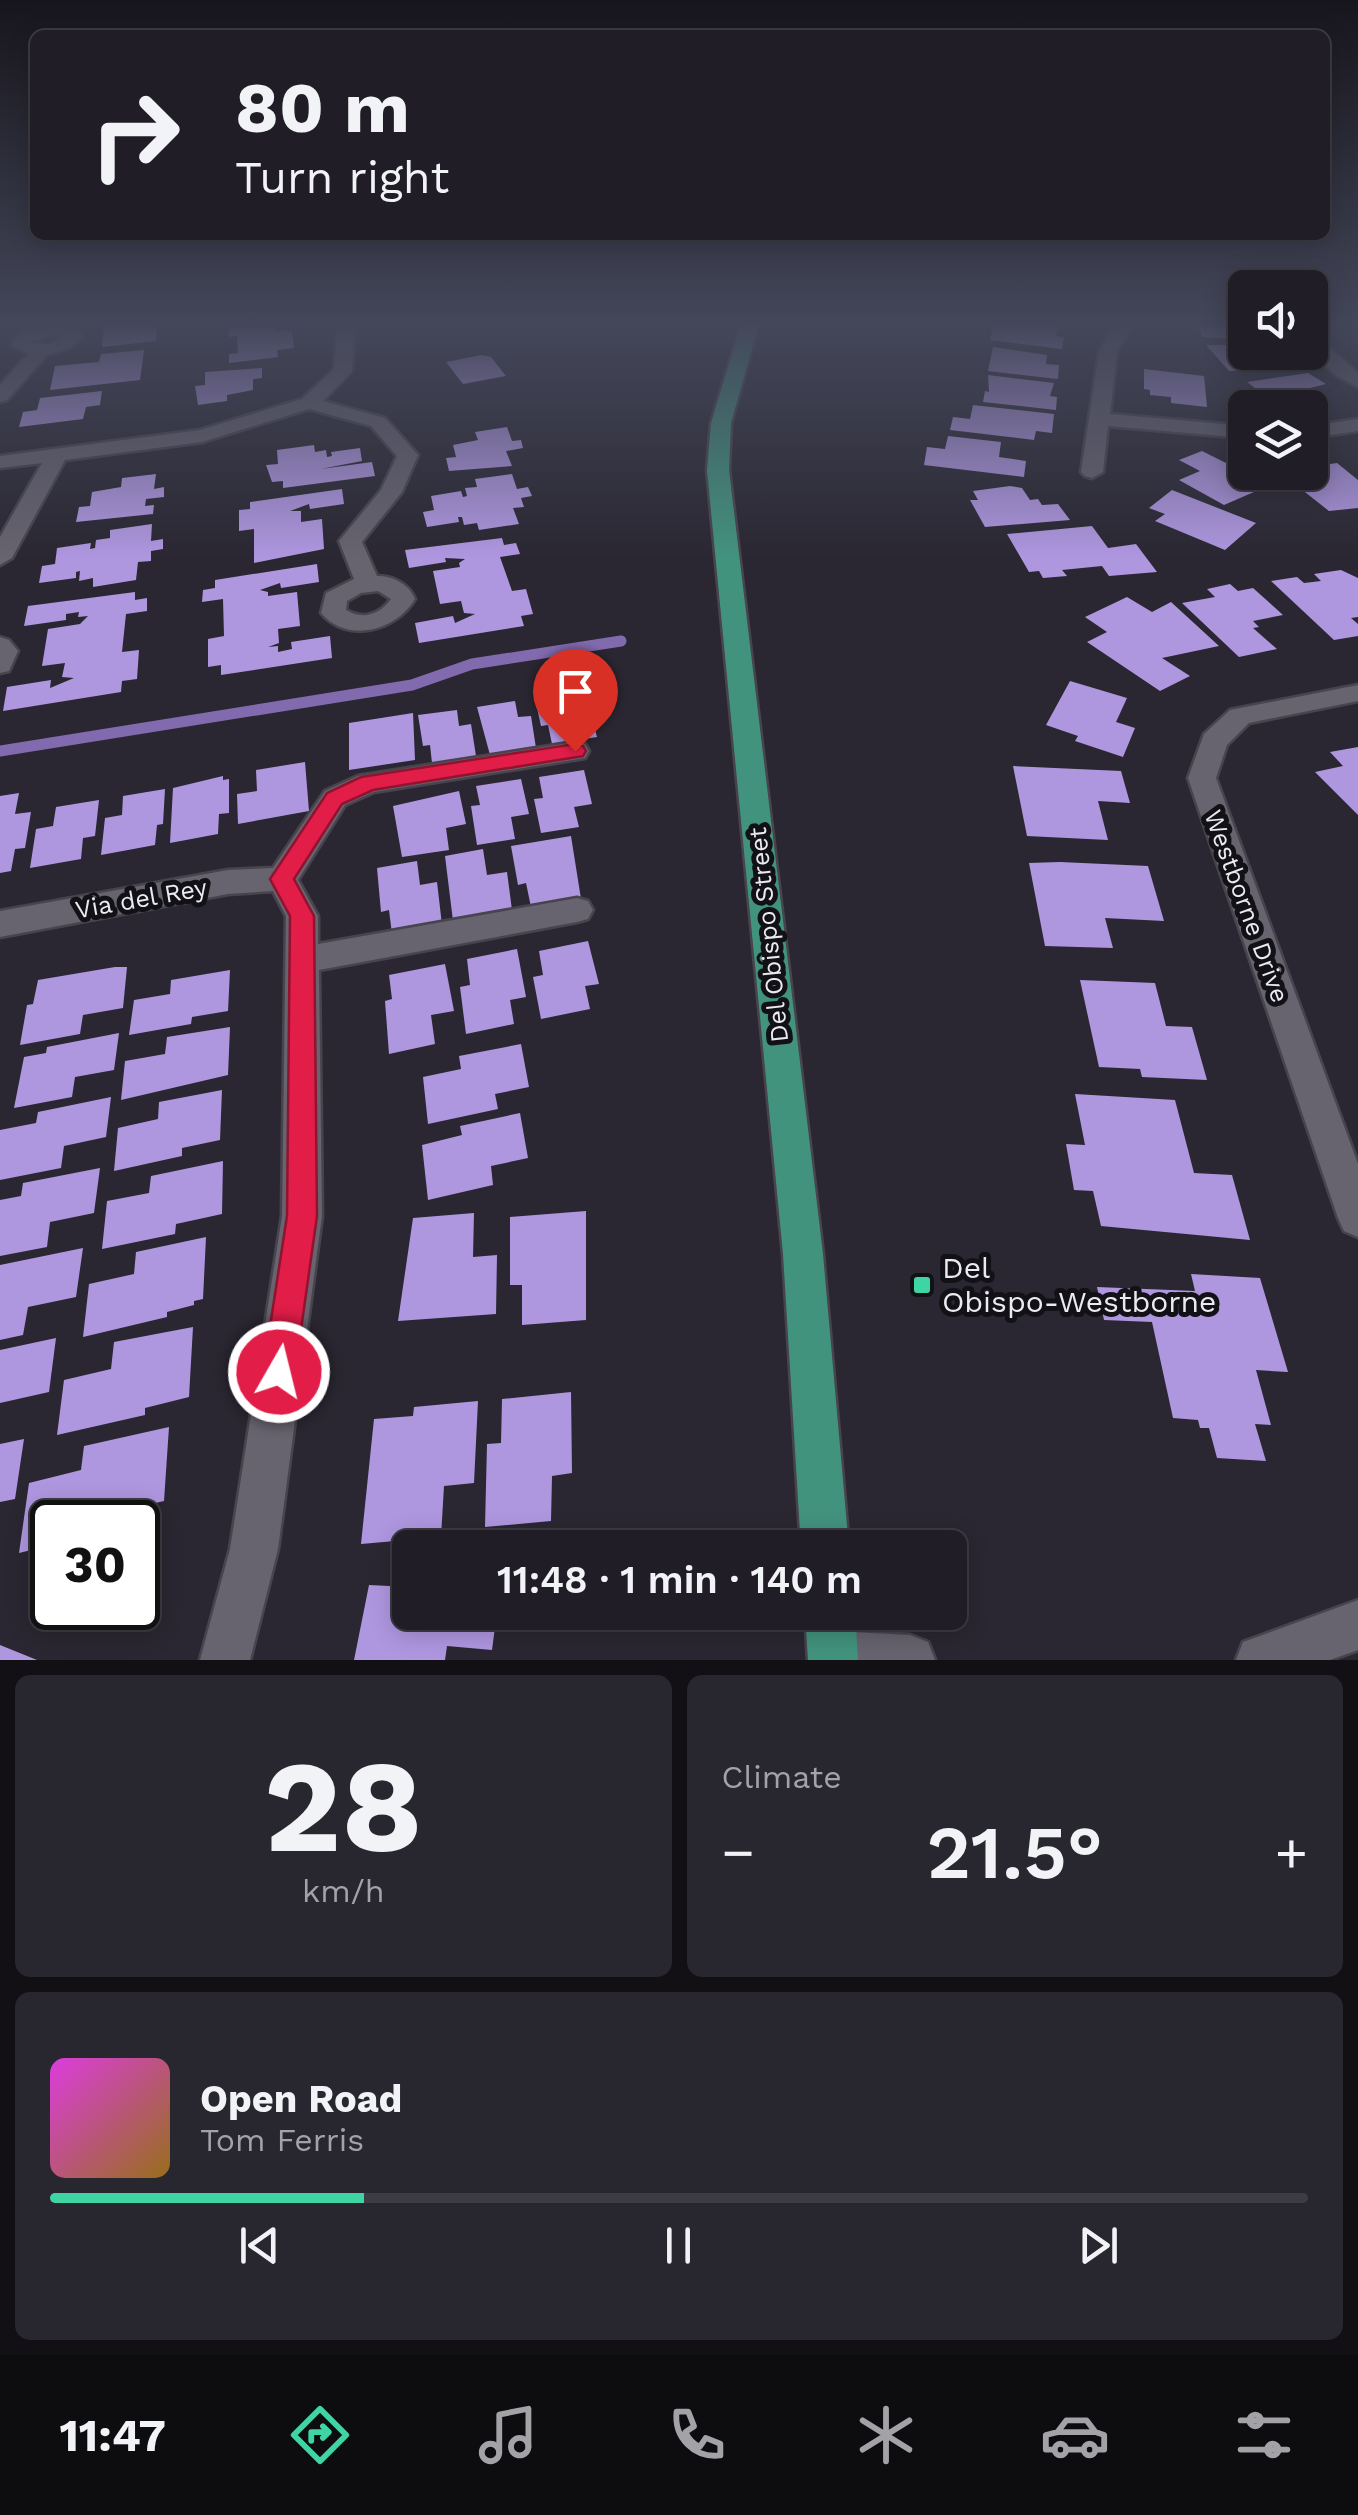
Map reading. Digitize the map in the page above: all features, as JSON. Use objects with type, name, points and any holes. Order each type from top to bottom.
[{"type":"main road","name":"Del Obispo Street","points":[[726,404],[718,470],[803,1254],[824,1530]]},
{"type":"street","points":[[0,462],[202,436],[304,404]]},
{"type":"street","points":[[314,404],[378,422],[408,454],[390,492],[350,541],[368,583]]},
{"type":"street","points":[[1092,472],[1102,404]]},
{"type":"street","points":[[1101,419],[1228,430]]},
{"type":"street","points":[[1328,429],[1358,425]]},
{"type":"street","points":[[0,558],[56,457]]},
{"type":"street","points":[[0,645],[5,650],[0,665]]},
{"type":"street","name":"Westborne Drive","points":[[1358,694],[1240,716],[1214,741],[1202,778],[1358,1218]]},
{"type":"street","points":[[224,1660],[254,1549],[302,1216],[302,916],[282,879],[334,798],[368,783],[575,751]]},
{"type":"street","name":"Via del Rey","points":[[0,924],[228,882],[282,879]]},
{"type":"street","points":[[302,960],[577,910]]},
{"type":"street","points":[[1261,1660],[1358,1626]]},
{"type":"street","points":[[832,1643],[910,1660]]},
{"type":"building","points":[[38,404],[100,404],[86,407],[83,419],[19,427],[23,412],[37,410]]},
{"type":"building","points":[[1006,404],[1056,404],[1056,410]]},
{"type":"building","points":[[973,405],[1054,414],[1052,433],[1036,431],[1034,440],[950,430],[953,417],[970,419]]},
{"type":"building","points":[[507,427],[512,441],[521,440],[523,448],[506,451],[512,466],[449,471],[446,458],[456,457],[453,445],[478,440],[475,432]]},
{"type":"building","points":[[948,436],[1001,442],[999,457],[1026,461],[1024,477],[924,465],[927,447],[945,449]]},
{"type":"building","points":[[314,445],[315,452],[326,450],[327,457],[332,456],[331,452],[360,448],[362,461],[321,469],[372,462],[375,476],[283,488],[283,481],[272,482],[266,465],[278,464],[277,450]]},
{"type":"building","points":[[1202,451],[1228,464],[1228,490],[1258,490],[1224,505],[1179,480],[1200,471],[1179,460]]},
{"type":"building","points":[[1337,463],[1358,480],[1358,508],[1329,511],[1302,490],[1328,490],[1328,464]]},
{"type":"building","points":[[156,474],[154,489],[164,487],[164,497],[146,499],[145,506],[154,505],[153,514],[76,522],[79,507],[90,506],[92,492],[121,487],[122,478]]},
{"type":"building","points":[[512,474],[517,489],[528,487],[532,496],[521,498],[524,507],[513,508],[519,524],[479,530],[477,523],[464,525],[462,517],[458,517],[459,522],[427,527],[423,512],[434,510],[431,496],[461,491],[463,497],[467,496],[465,488],[477,487],[475,479]]},
{"type":"building","points":[[1022,488],[1030,500],[1038,499],[1042,505],[1058,504],[1070,520],[985,527],[970,500],[978,500],[973,491]]},
{"type":"building","points":[[342,489],[344,504],[310,509],[309,504],[290,511],[301,511],[301,522],[322,519],[324,549],[254,563],[254,529],[239,531],[239,510],[250,509],[250,502]]},
{"type":"building","points":[[1172,490],[1256,523],[1225,550],[1155,521],[1165,514],[1149,508]]},
{"type":"building","points":[[152,524],[151,541],[163,539],[163,549],[151,551],[151,561],[138,562],[136,580],[93,587],[93,578],[79,581],[80,571],[76,578],[39,583],[42,566],[55,564],[57,548],[91,543],[90,549],[95,548],[96,540],[110,538],[110,530]]},
{"type":"building","points":[[1092,526],[1108,548],[1136,544],[1157,572],[1109,576],[1102,566],[1062,570],[1067,576],[1043,578],[1039,571],[1029,572],[1007,534]]},
{"type":"building","points":[[502,538],[504,545],[516,543],[520,554],[500,557],[512,591],[526,589],[533,614],[521,616],[524,626],[419,643],[415,623],[453,616],[455,623],[475,614],[464,613],[461,601],[440,604],[433,571],[460,567],[465,559],[445,558],[446,562],[409,568],[405,550]]},
{"type":"building","points":[[317,564],[319,582],[281,588],[280,583],[260,590],[268,592],[268,596],[297,592],[300,626],[278,629],[279,643],[268,647],[278,646],[278,652],[292,649],[291,642],[330,636],[332,658],[221,675],[221,665],[208,667],[208,639],[224,636],[223,599],[202,602],[203,590],[215,588],[215,580]]},
{"type":"building","points":[[1341,570],[1358,578],[1358,617],[1351,618],[1358,624],[1358,636],[1334,640],[1271,581],[1297,577],[1304,583],[1321,581],[1314,574]]},
{"type":"building","points":[[1230,584],[1238,591],[1253,588],[1283,615],[1253,621],[1259,627],[1253,628],[1277,649],[1239,657],[1182,603],[1215,597],[1207,589]]},
{"type":"building","points":[[135,592],[135,600],[147,598],[147,611],[126,614],[122,652],[139,650],[137,679],[122,681],[121,692],[3,711],[7,687],[51,680],[50,688],[74,678],[62,677],[65,663],[42,666],[48,629],[80,624],[88,616],[78,617],[79,612],[66,614],[66,620],[24,626],[28,606]]},
{"type":"building","points":[[1127,597],[1152,612],[1171,602],[1219,646],[1162,658],[1190,676],[1160,691],[1087,642],[1107,632],[1085,617]]},
{"type":"building","points":[[1070,681],[1127,698],[1116,722],[1135,728],[1123,757],[1075,741],[1078,736],[1046,725]]},
{"type":"building","points":[[585,692],[597,737],[552,744],[548,725],[541,726],[535,699]]},
{"type":"building","points":[[515,701],[518,717],[531,716],[536,748],[490,755],[477,707]]},
{"type":"building","points":[[457,710],[459,726],[471,724],[476,756],[432,763],[430,745],[423,746],[418,715]]},
{"type":"building","points":[[413,713],[415,760],[349,770],[349,723]]},
{"type":"building","points":[[1358,747],[1358,815],[1315,772],[1343,766],[1330,752]]},
{"type":"building","points":[[305,762],[309,811],[238,824],[237,794],[257,791],[256,770]]},
{"type":"building","points":[[1013,766],[1121,771],[1130,803],[1098,801],[1108,840],[1027,836]]},
{"type":"building","points":[[584,770],[592,804],[574,807],[579,827],[541,833],[534,799],[543,798],[539,777]]},
{"type":"building","points":[[223,776],[223,780],[229,779],[229,813],[219,814],[218,834],[170,843],[173,788]]},
{"type":"building","points":[[521,779],[529,814],[511,817],[515,839],[477,845],[471,806],[480,805],[476,786]]},
{"type":"building","points":[[165,789],[163,824],[157,825],[155,845],[101,855],[105,818],[122,815],[123,796]]},
{"type":"building","points":[[459,791],[466,824],[446,828],[449,850],[402,857],[393,806]]},
{"type":"building","points":[[19,793],[15,814],[31,812],[25,848],[15,849],[11,871],[0,873],[0,796]]},
{"type":"building","points":[[99,800],[95,836],[83,838],[81,859],[30,868],[36,829],[53,826],[56,807]]},
{"type":"building","points":[[571,836],[581,899],[531,907],[526,883],[518,885],[511,846]]},
{"type":"building","points":[[483,849],[487,875],[507,872],[512,910],[453,921],[445,856]]},
{"type":"building","points":[[417,861],[420,885],[437,882],[442,925],[392,934],[389,910],[381,912],[377,868]]},
{"type":"building","points":[[1029,863],[1148,866],[1164,921],[1105,918],[1113,948],[1045,946]]},
{"type":"building","points":[[588,941],[599,984],[585,986],[590,1009],[541,1019],[533,977],[543,975],[539,951]]},
{"type":"building","points":[[517,949],[526,997],[510,1000],[514,1024],[466,1034],[460,987],[470,985],[467,959]]},
{"type":"building","points":[[445,964],[454,1011],[431,1015],[435,1044],[389,1054],[385,1001],[392,999],[389,975]]},
{"type":"building","points":[[127,967],[123,1008],[83,1015],[80,1034],[20,1045],[27,1005],[33,1004],[38,980]]},
{"type":"building","points":[[230,970],[228,1011],[192,1017],[191,1024],[129,1035],[134,1000],[170,994],[171,980]]},
{"type":"building","points":[[1080,980],[1155,983],[1166,1026],[1192,1027],[1207,1080],[1142,1077],[1140,1069],[1099,1067]]},
{"type":"building","points":[[230,1027],[228,1075],[121,1100],[125,1061],[165,1054],[167,1037]]},
{"type":"building","points":[[119,1033],[114,1070],[75,1077],[72,1097],[14,1108],[24,1057],[46,1053],[47,1047]]},
{"type":"building","points":[[521,1044],[529,1087],[495,1094],[498,1109],[428,1124],[423,1077],[461,1069],[459,1056]]},
{"type":"building","points":[[222,1090],[220,1140],[182,1148],[182,1156],[114,1171],[118,1128],[158,1119],[159,1102]]},
{"type":"building","points":[[1075,1094],[1175,1100],[1194,1173],[1232,1175],[1250,1240],[1101,1226],[1093,1191],[1074,1190],[1066,1144],[1085,1145]]},
{"type":"building","points":[[111,1097],[106,1137],[64,1146],[61,1168],[0,1180],[0,1130],[36,1123],[38,1112]]},
{"type":"building","points":[[520,1113],[528,1158],[491,1166],[493,1185],[428,1200],[422,1145],[462,1135],[460,1126]]},
{"type":"building","points":[[223,1161],[222,1214],[176,1224],[175,1234],[102,1249],[107,1201],[149,1193],[151,1176]]},
{"type":"building","points":[[100,1168],[94,1213],[50,1222],[47,1247],[0,1256],[0,1200],[21,1196],[23,1183]]},
{"type":"building","points":[[586,1211],[586,1320],[522,1325],[522,1285],[510,1285],[510,1217]]},
{"type":"building","points":[[474,1213],[473,1257],[497,1255],[496,1314],[398,1321],[413,1218]]},
{"type":"building","points":[[206,1237],[203,1299],[167,1312],[167,1317],[83,1337],[89,1284],[134,1274],[136,1252]]},
{"type":"building","points":[[83,1248],[76,1297],[28,1307],[23,1335],[0,1340],[0,1265]]},
{"type":"building","points":[[1191,1274],[1260,1278],[1288,1372],[1256,1370],[1271,1425],[1255,1424],[1266,1461],[1217,1458],[1209,1428],[1200,1428],[1198,1420],[1173,1418],[1152,1322],[1104,1320],[1097,1287],[1195,1291]]},
{"type":"building","points":[[193,1327],[189,1397],[145,1408],[145,1415],[57,1435],[64,1380],[111,1369],[114,1342]]},
{"type":"building","points":[[56,1338],[49,1392],[0,1403],[0,1350]]},
{"type":"building","points":[[571,1392],[572,1473],[552,1476],[551,1521],[485,1527],[487,1444],[501,1443],[502,1399]]},
{"type":"building","points":[[478,1401],[474,1483],[444,1486],[441,1530],[392,1530],[392,1541],[361,1544],[374,1419],[413,1416],[414,1407]]},
{"type":"building","points":[[169,1427],[164,1501],[30,1500],[30,1550],[19,1553],[29,1483],[81,1470],[84,1446]]},
{"type":"building","points":[[24,1439],[15,1499],[0,1502],[0,1444]]},
{"type":"building","points":[[369,1585],[392,1586],[392,1630],[495,1630],[492,1650],[447,1646],[445,1660],[354,1660]]},
{"type":"building","points":[[0,1645],[37,1660],[0,1660]]},
{"type":"waterway","points":[[0,751],[412,685],[472,664],[621,641]]},
{"type":"place","name":"Del Obispo-Westborne","points":[[922,1285]]},
{"type":"route","points":[[279,1372],[302,1216],[302,916],[282,879],[334,798],[368,783],[575,751]]}]
